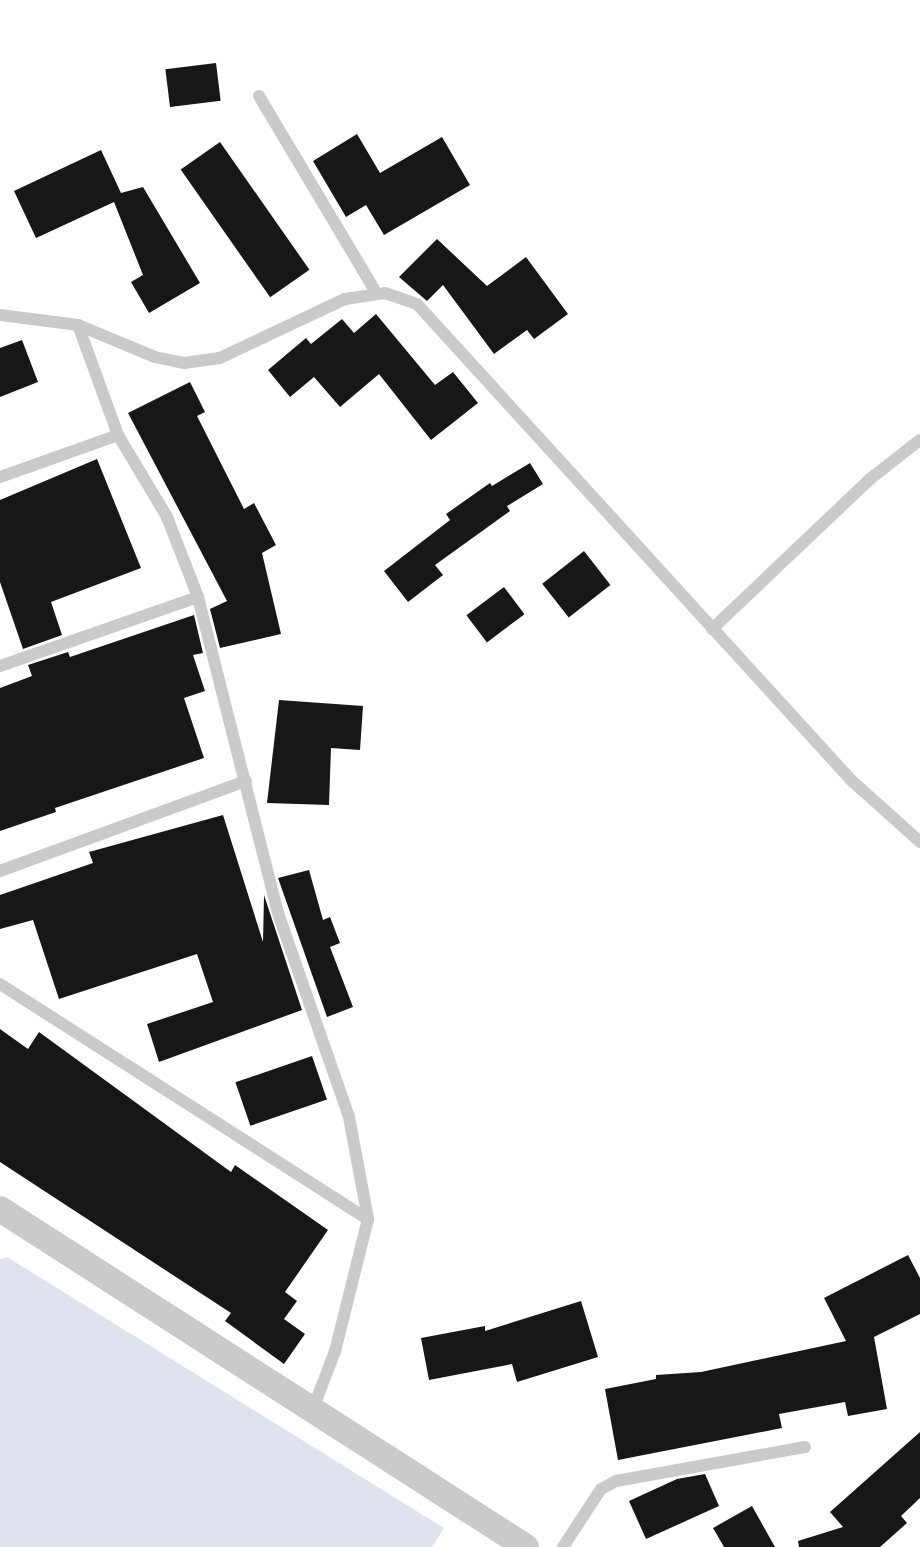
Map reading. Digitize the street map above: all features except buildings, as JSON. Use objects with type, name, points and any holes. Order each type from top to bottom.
[{"type":"street","points":[[1,1212],[526,1547]]},
{"type":"lane","points":[[259,96],[377,294]]},
{"type":"lane","points":[[0,315],[78,325],[155,357],[184,363],[220,358],[345,299],[377,294],[417,304],[850,780],[920,842]]},
{"type":"lane","points":[[78,325],[118,435],[167,517],[198,597],[293,963],[349,1117],[368,1219],[335,1351],[313,1409]]},
{"type":"lane","points":[[0,477],[118,435]]},
{"type":"lane","points":[[712,629],[870,479],[920,440]]},
{"type":"lane","points":[[0,666],[198,597]]},
{"type":"lane","points":[[0,871],[246,781]]},
{"type":"lane","points":[[0,984],[368,1219]]},
{"type":"lane","points":[[563,1547],[601,1489],[616,1480],[805,1447]]},
{"type":"shaded area","points":[[7,1257],[444,1528],[432,1547],[0,1547],[0,1259]]}]
